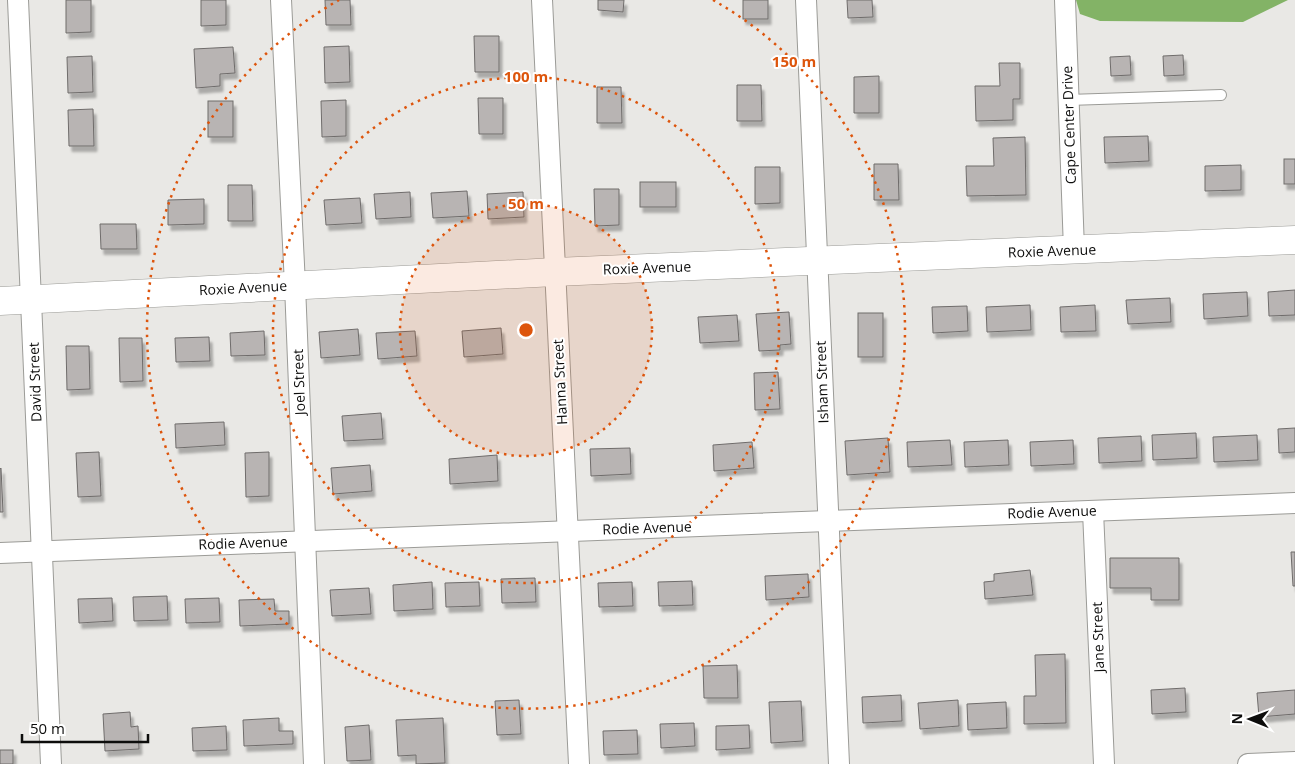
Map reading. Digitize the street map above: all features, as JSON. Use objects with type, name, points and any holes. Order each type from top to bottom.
[{"type":"street","name":"David Street","points":[[18,0],[33,300],[41,551],[51,764]]},
{"type":"street","name":"Joel Street","points":[[281,0],[295,286],[314,764]]},
{"type":"street","name":"Hanna Street","points":[[542,0],[578,764]]},
{"type":"street","name":"Isham Street","points":[[806,0],[839,764]]},
{"type":"street","name":"Cape Center Drive","points":[[1065,0],[1074,250]]},
{"type":"street","name":"Roxie Avenue","points":[[0,301],[555,272],[1295,240]]},
{"type":"street","name":"Rodie Avenue","points":[[0,553],[1295,503]]},
{"type":"street","name":"Jane Street","points":[[1093,511],[1104,764]]},
{"type":"street","points":[[1248,764],[1295,762]]},
{"type":"lane","points":[[1068,100],[1221,95]]},
{"type":"green space","points":[[1076,0],[1288,0],[1243,22],[1100,21],[1080,14]]},
{"type":"building","points":[[66,0],[91,0],[91,32],[66,33]]},
{"type":"building","points":[[201,0],[226,0],[226,25],[201,26]]},
{"type":"building","points":[[325,0],[350,0],[351,25],[326,25]]},
{"type":"building","points":[[598,0],[624,0],[623,12],[598,10]]},
{"type":"building","points":[[743,0],[768,0],[768,19],[743,19]]},
{"type":"building","points":[[847,0],[872,0],[873,17],[848,18]]},
{"type":"building","points":[[474,36],[499,36],[499,72],[475,72]]},
{"type":"building","points":[[349,46],[350,82],[325,83],[324,47]]},
{"type":"building","points":[[233,47],[235,73],[220,74],[220,86],[196,88],[194,49]]},
{"type":"building","points":[[1183,55],[1184,75],[1164,76],[1163,56]]},
{"type":"building","points":[[92,56],[93,92],[68,93],[67,57]]},
{"type":"building","points":[[1130,56],[1131,75],[1111,76],[1110,57]]},
{"type":"building","points":[[999,63],[1020,63],[1020,99],[1013,99],[1013,120],[976,121],[975,86],[1000,86]]},
{"type":"building","points":[[879,76],[879,113],[854,113],[854,77]]},
{"type":"building","points":[[737,85],[761,85],[762,121],[737,121]]},
{"type":"building","points":[[597,87],[621,87],[622,123],[597,123]]},
{"type":"building","points":[[478,98],[503,98],[503,134],[479,134]]},
{"type":"building","points":[[346,100],[346,136],[322,137],[321,101]]},
{"type":"building","points":[[208,101],[233,101],[233,137],[208,137]]},
{"type":"building","points":[[93,109],[94,146],[69,146],[68,110]]},
{"type":"building","points":[[1148,136],[1149,161],[1105,163],[1104,137]]},
{"type":"building","points":[[1025,137],[1026,195],[967,196],[966,166],[994,166],[993,138]]},
{"type":"building","points":[[1284,159],[1295,159],[1295,184],[1284,184]]},
{"type":"building","points":[[874,164],[898,164],[899,200],[874,200]]},
{"type":"building","points":[[1241,165],[1241,190],[1205,191],[1205,166]]},
{"type":"building","points":[[755,167],[780,167],[780,203],[755,204]]},
{"type":"building","points":[[640,182],[676,182],[676,207],[640,207]]},
{"type":"building","points":[[228,185],[252,185],[253,221],[228,221]]},
{"type":"building","points":[[594,189],[619,189],[619,225],[595,226]]},
{"type":"building","points":[[467,191],[469,216],[433,218],[431,193]]},
{"type":"building","points":[[410,192],[411,217],[376,219],[374,194]]},
{"type":"building","points":[[523,192],[524,217],[488,219],[487,194]]},
{"type":"building","points":[[360,198],[362,223],[326,225],[324,200]]},
{"type":"building","points":[[204,199],[204,224],[168,225],[168,200]]},
{"type":"building","points":[[100,224],[136,224],[137,249],[101,249]]},
{"type":"building","points":[[1295,290],[1295,315],[1269,316],[1268,292]]},
{"type":"building","points":[[1247,292],[1248,316],[1204,319],[1203,294]]},
{"type":"building","points":[[1170,298],[1171,322],[1128,324],[1126,300]]},
{"type":"building","points":[[1030,305],[1031,330],[987,332],[986,307]]},
{"type":"building","points":[[1095,305],[1096,331],[1061,332],[1060,307]]},
{"type":"building","points":[[967,306],[968,331],[933,333],[932,307]]},
{"type":"building","points":[[789,312],[791,344],[780,345],[780,350],[759,351],[756,314]]},
{"type":"building","points":[[858,313],[883,313],[883,357],[858,357]]},
{"type":"building","points":[[737,315],[739,341],[700,343],[698,317]]},
{"type":"building","points":[[501,328],[503,354],[464,357],[462,331]]},
{"type":"building","points":[[358,329],[360,355],[321,358],[319,332]]},
{"type":"building","points":[[264,331],[265,355],[231,356],[230,333]]},
{"type":"building","points":[[415,331],[417,356],[378,359],[376,333]]},
{"type":"building","points":[[209,337],[210,361],[176,362],[175,338]]},
{"type":"building","points":[[119,338],[142,338],[143,381],[120,382]]},
{"type":"building","points":[[66,346],[89,346],[90,389],[67,390]]},
{"type":"building","points":[[778,372],[780,409],[755,410],[754,373]]},
{"type":"building","points":[[381,413],[383,439],[344,441],[342,416]]},
{"type":"building","points":[[224,422],[225,445],[176,448],[175,424]]},
{"type":"building","points":[[1295,428],[1295,452],[1279,453],[1278,429]]},
{"type":"building","points":[[1196,433],[1197,458],[1153,460],[1152,435]]},
{"type":"building","points":[[1257,435],[1258,460],[1214,462],[1213,437]]},
{"type":"building","points":[[1141,436],[1142,461],[1099,463],[1098,438]]},
{"type":"building","points":[[888,438],[890,472],[847,475],[845,441]]},
{"type":"building","points":[[950,440],[952,465],[908,467],[907,442]]},
{"type":"building","points":[[1008,440],[1009,465],[965,467],[964,442]]},
{"type":"building","points":[[1073,440],[1074,464],[1031,466],[1030,442]]},
{"type":"building","points":[[752,442],[754,468],[714,471],[713,445]]},
{"type":"building","points":[[630,448],[631,474],[591,476],[590,449]]},
{"type":"building","points":[[99,452],[101,496],[78,497],[76,453]]},
{"type":"building","points":[[269,452],[269,496],[246,497],[245,453]]},
{"type":"building","points":[[497,455],[498,481],[450,484],[449,459]]},
{"type":"building","points":[[370,465],[372,491],[333,494],[331,468]]},
{"type":"building","points":[[1,468],[3,512],[0,512]]},
{"type":"building","points":[[1291,552],[1295,552],[1295,586],[1293,586]]},
{"type":"building","points":[[1110,558],[1179,558],[1179,600],[1151,600],[1151,588],[1110,588]]},
{"type":"building","points":[[1030,570],[1033,595],[985,599],[984,582],[994,581],[994,574]]},
{"type":"building","points":[[808,574],[809,597],[766,600],[765,576]]},
{"type":"building","points":[[535,578],[536,602],[502,603],[501,579]]},
{"type":"building","points":[[692,581],[693,605],[659,606],[658,582]]},
{"type":"building","points":[[432,582],[433,609],[394,611],[393,585]]},
{"type":"building","points":[[479,582],[480,606],[446,607],[445,583]]},
{"type":"building","points":[[632,582],[633,606],[599,607],[598,583]]},
{"type":"building","points":[[369,588],[371,614],[332,616],[330,590]]},
{"type":"building","points":[[167,596],[168,620],[134,621],[133,597]]},
{"type":"building","points":[[112,598],[113,621],[79,623],[78,599]]},
{"type":"building","points":[[219,598],[220,622],[186,623],[185,599]]},
{"type":"building","points":[[274,599],[275,611],[289,611],[289,624],[240,626],[239,600]]},
{"type":"building","points":[[1065,654],[1066,723],[1024,724],[1024,696],[1036,696],[1035,655]]},
{"type":"building","points":[[737,665],[738,698],[704,698],[703,666]]},
{"type":"building","points":[[1185,688],[1186,712],[1152,714],[1151,690]]},
{"type":"building","points":[[1295,690],[1295,714],[1259,717],[1257,693]]},
{"type":"building","points":[[901,695],[902,721],[863,723],[862,697]]},
{"type":"building","points":[[519,700],[521,734],[497,735],[495,701]]},
{"type":"building","points":[[958,700],[959,726],[920,729],[918,703]]},
{"type":"building","points":[[801,701],[803,741],[771,743],[769,702]]},
{"type":"building","points":[[1006,702],[1007,728],[968,730],[967,704]]},
{"type":"building","points":[[130,712],[131,727],[138,726],[139,749],[105,751],[103,714]]},
{"type":"building","points":[[279,718],[279,731],[293,731],[293,744],[244,746],[243,720]]},
{"type":"building","points":[[443,718],[445,763],[416,764],[416,755],[398,756],[396,720]]},
{"type":"building","points":[[694,723],[695,746],[661,748],[660,724]]},
{"type":"building","points":[[369,725],[371,760],[347,761],[345,727]]},
{"type":"building","points":[[749,725],[750,748],[716,750],[716,726]]},
{"type":"building","points":[[226,726],[227,750],[193,751],[192,728]]},
{"type":"building","points":[[637,730],[638,754],[604,755],[603,731]]},
{"type":"building","points":[[0,750],[13,750],[13,764],[0,764]]}]
